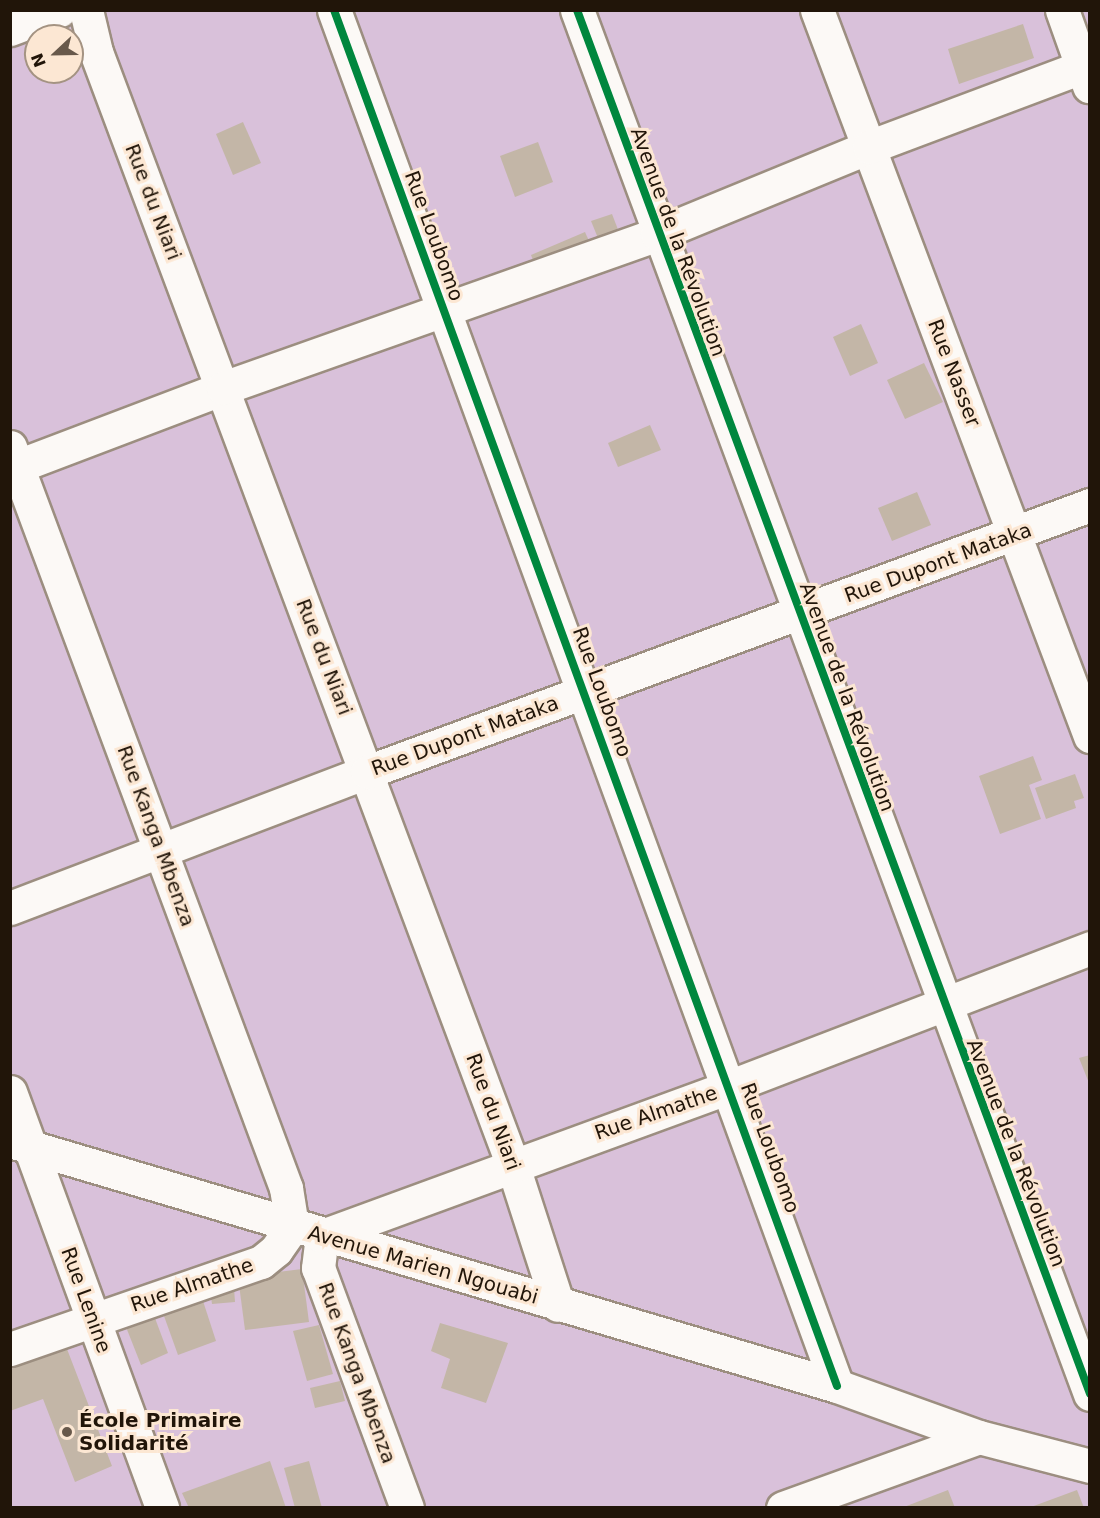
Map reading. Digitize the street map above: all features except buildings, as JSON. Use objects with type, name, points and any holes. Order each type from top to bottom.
[{"type":"street","points":[[10,29],[60,10]]},
{"type":"street","name":"Rue du Niari","points":[[86,10],[96,52],[512,1163],[558,1305]]},
{"type":"street","name":"Rue Loubomo","points":[[334,10],[730,1086],[837,1386]]},
{"type":"street","name":"Avenue de la Révolution","points":[[577,10],[657,234],[1089,1392]]},
{"type":"street","name":"Rue Nasser","points":[[817,10],[1089,736]]},
{"type":"street","points":[[13,461],[444,312],[657,234],[870,147],[1087,73],[1062,10]]},
{"type":"street","name":"Rue Kanga Mbenza","points":[[13,461],[162,852],[286,1188],[307,1232],[318,1268],[407,1508]]},
{"type":"street","name":"Rue Dupont Mataka","points":[[10,908],[367,772],[799,615],[1015,535],[1089,505]]},
{"type":"street","name":"Rue Almathe","points":[[10,1349],[261,1262],[276,1250],[307,1232],[730,1086],[1089,948]]},
{"type":"street","name":"Rue Lenine","points":[[10,1092],[20,1144],[94,1320],[162,1508]]},
{"type":"street","name":"Avenue Marien Ngouabi","points":[[20,1144],[307,1232],[837,1386],[979,1437],[1089,1466]]},
{"type":"street","points":[[783,1508],[979,1437]]},
{"type":"shaded area","points":[[11,11],[1089,11],[1089,1507],[11,1507]]},
{"type":"cycle path","points":[[334,10],[837,1386]]},
{"type":"cycle path","points":[[577,10],[1090,1394]]},
{"type":"place","name":"École Primaire Solidarité","points":[[67,1432]]}]
